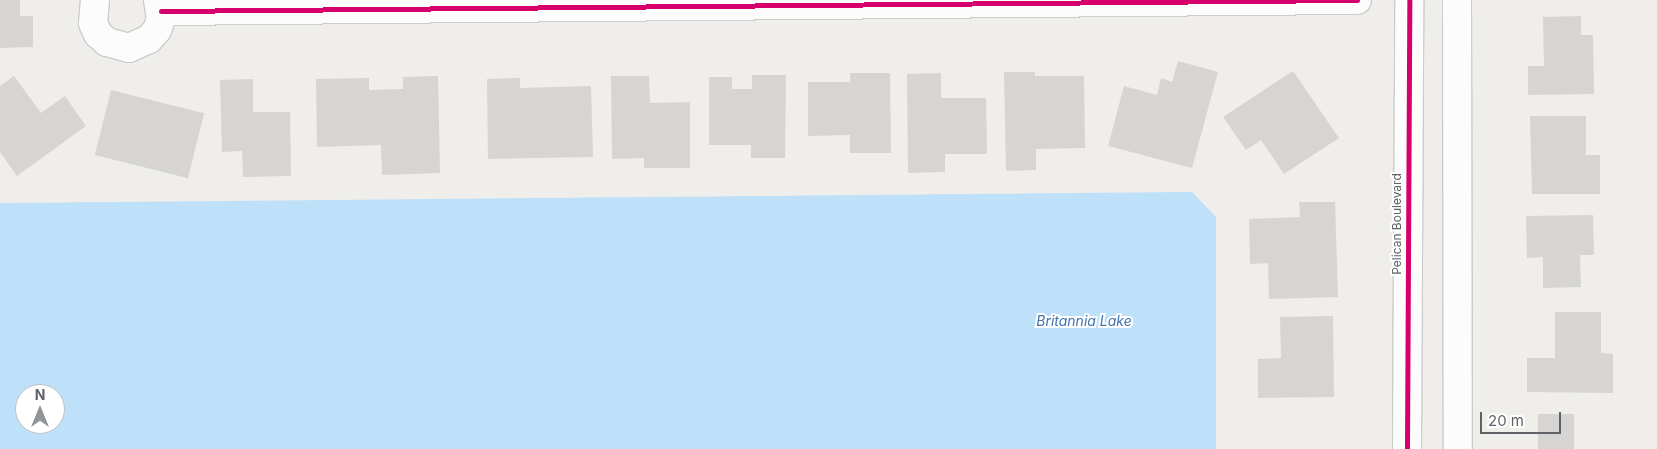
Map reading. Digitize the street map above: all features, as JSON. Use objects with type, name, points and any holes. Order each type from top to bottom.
[{"type":"street","points":[[95,0],[93,23],[98,34],[117,47],[129,48],[149,40],[157,30],[160,6],[1358,0]]},
{"type":"street","name":"Pelican Boulevard","points":[[1407,449],[1409,0]]},
{"type":"street","points":[[1457,0],[1458,449]]},
{"type":"water","points":[[1658,0],[1658,449],[1657,449]]},
{"type":"water","name":"Britannia Lake","points":[[1192,192],[1216,217],[1216,449],[0,449],[0,203]]},
{"type":"building","points":[[0,0],[20,0],[20,16],[33,16],[33,47],[0,48]]},
{"type":"building","points":[[1581,16],[1581,35],[1593,35],[1594,94],[1528,95],[1528,66],[1544,66],[1543,17]]},
{"type":"building","points":[[1178,61],[1218,72],[1192,168],[1108,146],[1124,86],[1157,95],[1161,78],[1172,82]]},
{"type":"building","points":[[1293,71],[1339,138],[1284,174],[1261,140],[1246,150],[1223,117]]},
{"type":"building","points":[[1004,72],[1035,72],[1035,76],[1084,76],[1085,148],[1036,149],[1036,170],[1006,171]]},
{"type":"building","points":[[850,73],[890,73],[891,153],[850,153],[850,135],[808,136],[808,82],[850,82]]},
{"type":"building","points":[[941,73],[941,98],[986,98],[987,154],[945,154],[945,172],[908,173],[907,74]]},
{"type":"building","points":[[752,75],[786,75],[785,158],[751,158],[751,145],[709,145],[709,77],[732,77],[732,89],[752,89]]},
{"type":"building","points":[[14,76],[41,113],[65,96],[86,126],[17,176],[0,152],[0,86]]},
{"type":"building","points":[[438,76],[440,173],[382,175],[381,145],[317,147],[316,79],[369,78],[369,90],[403,89],[403,77]]},
{"type":"building","points":[[611,76],[649,76],[650,103],[690,102],[690,168],[644,168],[644,158],[612,159]]},
{"type":"building","points":[[520,78],[520,88],[591,86],[593,157],[488,159],[487,79]]},
{"type":"building","points":[[253,79],[253,112],[290,112],[291,176],[243,177],[242,151],[222,152],[220,80]]},
{"type":"building","points":[[111,90],[204,113],[188,178],[95,155]]},
{"type":"building","points":[[1530,116],[1586,116],[1586,155],[1600,155],[1600,194],[1532,194]]},
{"type":"building","points":[[1299,202],[1335,202],[1338,297],[1269,299],[1268,263],[1250,264],[1249,219],[1300,217]]},
{"type":"building","points":[[1593,215],[1594,255],[1580,255],[1581,287],[1543,288],[1543,257],[1527,258],[1526,216]]},
{"type":"building","points":[[1555,312],[1601,312],[1601,353],[1613,354],[1613,393],[1527,392],[1527,358],[1555,358]]},
{"type":"building","points":[[1333,316],[1334,397],[1258,398],[1258,359],[1281,358],[1280,317]]},
{"type":"building","points":[[1538,414],[1574,414],[1574,449],[1538,449]]},
{"type":"cycle path","points":[[161,11],[1357,0]]},
{"type":"cycle path","points":[[1407,449],[1409,0]]}]
